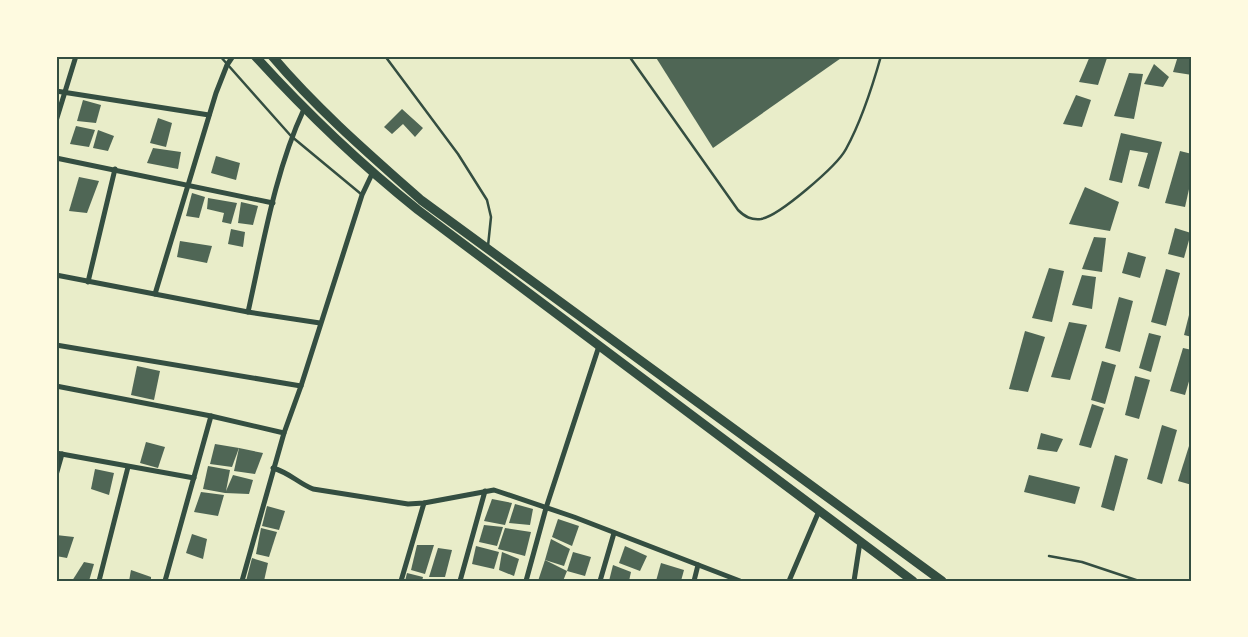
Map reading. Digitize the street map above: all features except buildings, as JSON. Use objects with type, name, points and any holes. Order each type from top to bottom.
[{"type":"highway","points":[[255,56],[304,110],[372,174],[912,580]]},
{"type":"highway","points":[[272,56],[303,92],[356,143],[421,200],[942,581]]},
{"type":"street","points":[[56,121],[76,56]]},
{"type":"street","points":[[155,294],[209,115],[227,65],[233,56]]},
{"type":"street","points":[[56,91],[209,115]]},
{"type":"street","points":[[248,312],[273,203],[291,136],[304,110]]},
{"type":"street","points":[[56,158],[273,203]]},
{"type":"street","points":[[88,282],[115,169]]},
{"type":"street","points":[[242,581],[284,433],[301,386],[362,195],[372,174]]},
{"type":"street","points":[[56,275],[248,312],[320,323]]},
{"type":"street","points":[[56,345],[301,386]]},
{"type":"street","points":[[526,581],[546,508],[599,346]]},
{"type":"street","points":[[56,386],[211,416],[284,433]]},
{"type":"street","points":[[165,581],[211,416]]},
{"type":"street","points":[[56,475],[59,454],[194,478]]},
{"type":"street","points":[[99,581],[128,467]]},
{"type":"street","points":[[273,468],[286,472],[294,479],[313,489],[408,504],[424,503],[494,490],[740,581]]},
{"type":"street","points":[[460,581],[485,491]]},
{"type":"street","points":[[401,581],[424,503]]},
{"type":"street","points":[[789,581],[819,510]]},
{"type":"street","points":[[600,581],[614,533]]},
{"type":"street","points":[[854,581],[860,542]]},
{"type":"street","points":[[694,581],[698,565]]},
{"type":"lane","points":[[220,56],[291,136],[362,195]]},
{"type":"lane","points":[[385,56],[458,154],[487,200],[491,216],[488,249]]},
{"type":"lane","points":[[629,56],[738,210],[747,218],[752,219],[772,216],[828,172],[845,152],[858,125],[881,56]]},
{"type":"lane","points":[[1050,556],[1082,562],[1139,581]]}]
